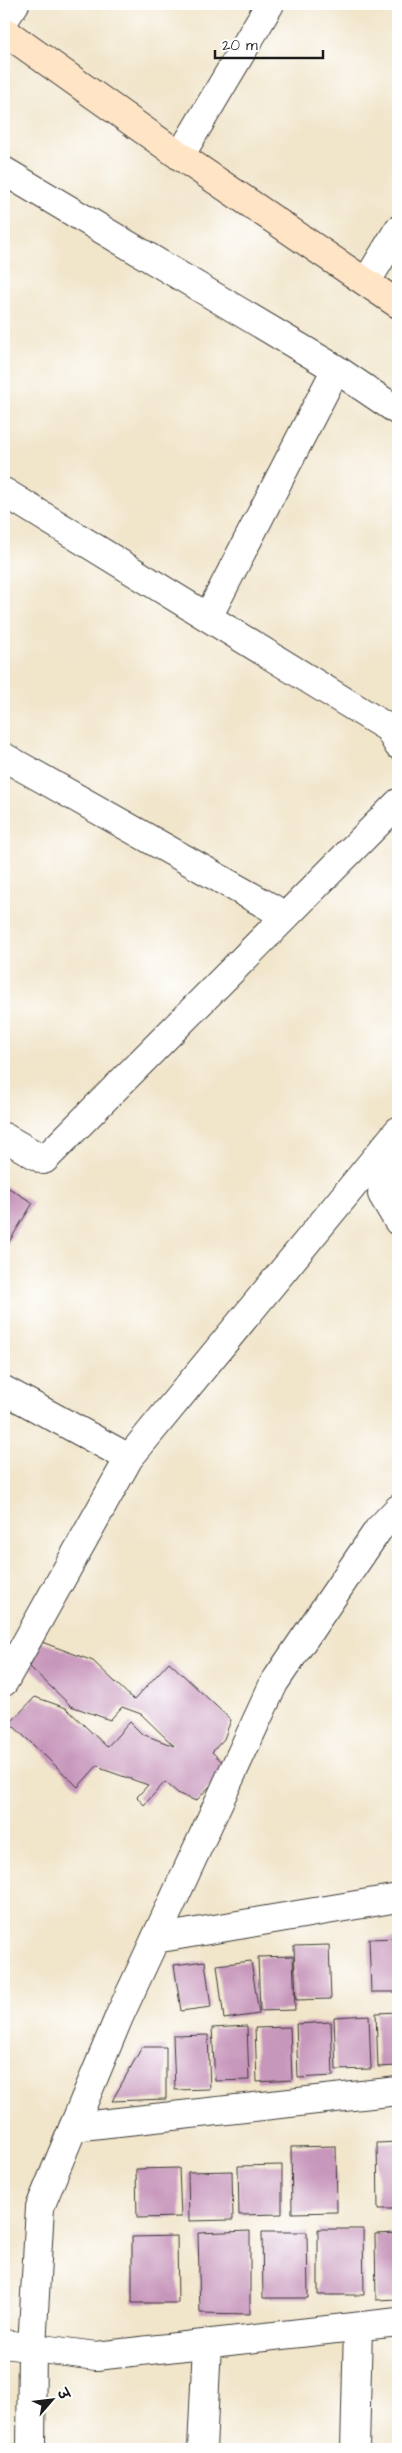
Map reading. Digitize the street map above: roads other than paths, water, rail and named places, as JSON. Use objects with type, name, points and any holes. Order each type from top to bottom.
[{"type":"street","points":[[4,20],[15,4]]},
{"type":"street","points":[[180,156],[270,4]]},
{"type":"street","points":[[4,31],[180,156],[398,304]]},
{"type":"street","points":[[4,171],[336,369],[398,411]]},
{"type":"street","points":[[366,281],[398,230]]},
{"type":"street","points":[[208,617],[336,369]]},
{"type":"street","points":[[4,492],[388,728],[398,745]]},
{"type":"street","points":[[4,757],[286,916]]},
{"type":"street","points":[[4,1137],[44,1160],[398,803]]},
{"type":"street","points":[[393,1137],[382,1194],[398,1221]]},
{"type":"street","points":[[4,1682],[129,1458],[393,1137]]},
{"type":"street","points":[[4,1390],[129,1458]]},
{"type":"street","points":[[31,2449],[32,2347],[40,2207],[119,2017],[274,1683],[378,1530],[398,1508]]},
{"type":"street","points":[[154,1939],[398,1898]]},
{"type":"street","points":[[73,2127],[398,2091]]},
{"type":"street","points":[[4,2344],[96,2356],[398,2322]]},
{"type":"street","points":[[356,2449],[358,2327]]},
{"type":"street","points":[[202,2449],[207,2344]]}]
